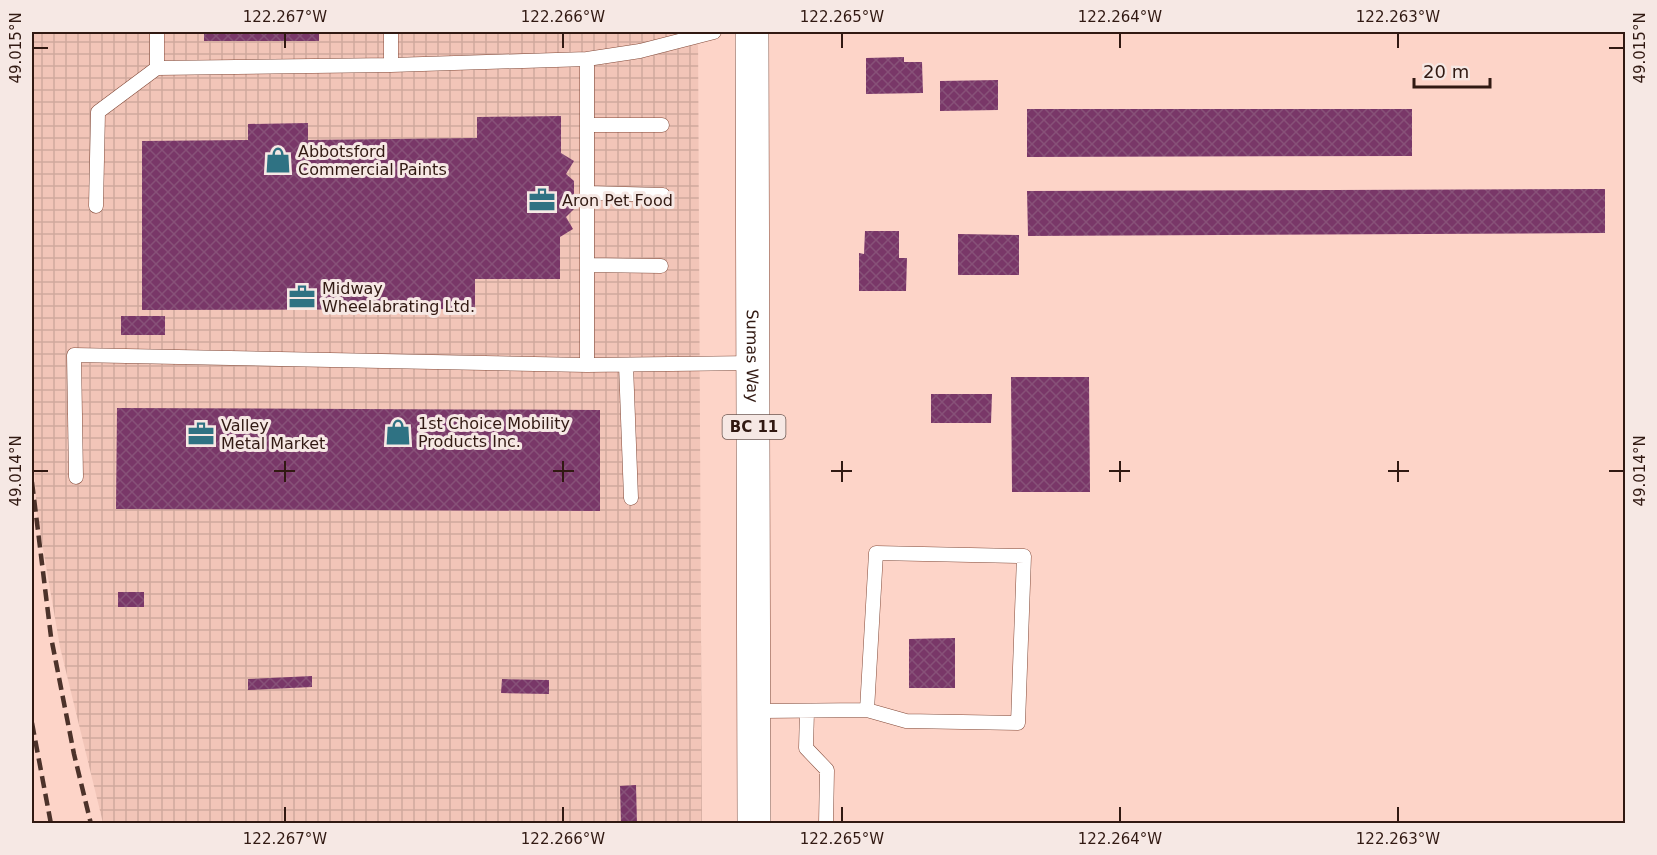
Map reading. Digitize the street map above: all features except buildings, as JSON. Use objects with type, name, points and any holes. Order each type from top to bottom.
[{"type":"highway","name":"Sumas Way","points":[[753,32],[754,824]]},
{"type":"lane","points":[[157,32],[157,68]]},
{"type":"lane","points":[[391,32],[391,65]]},
{"type":"lane","points":[[96,206],[98,112],[157,68],[391,65],[587,59],[640,51],[714,32]]},
{"type":"lane","points":[[587,59],[587,365]]},
{"type":"lane","points":[[588,125],[662,125]]},
{"type":"lane","points":[[588,193],[663,195]]},
{"type":"lane","points":[[587,265],[661,266]]},
{"type":"lane","points":[[76,477],[74,355],[587,365],[754,363]]},
{"type":"lane","points":[[626,365],[631,498]]},
{"type":"lane","points":[[754,711],[867,710],[906,721],[1018,723],[1024,556],[876,553],[867,710]]},
{"type":"lane","points":[[807,711],[806,748],[827,771],[826,824]]},
{"type":"shaded area","points":[[32,32],[698,32],[702,823],[103,823],[60,647],[37,514],[32,437]]},
{"type":"railway","points":[[32,482],[51,637],[74,754],[91,824]]},
{"type":"railway","points":[[32,723],[51,824]]},
{"type":"place","name":"Abbotsford Commercial Paints","points":[[278,160]]},
{"type":"place","name":"Aron Pet Food","points":[[542,200]]},
{"type":"place","name":"Midway Wheelabrating Ltd.","points":[[302,297]]},
{"type":"place","name":"1st Choice Mobility Products Inc.","points":[[398,432]]},
{"type":"place","name":"Valley Metal Market","points":[[201,434]]}]
